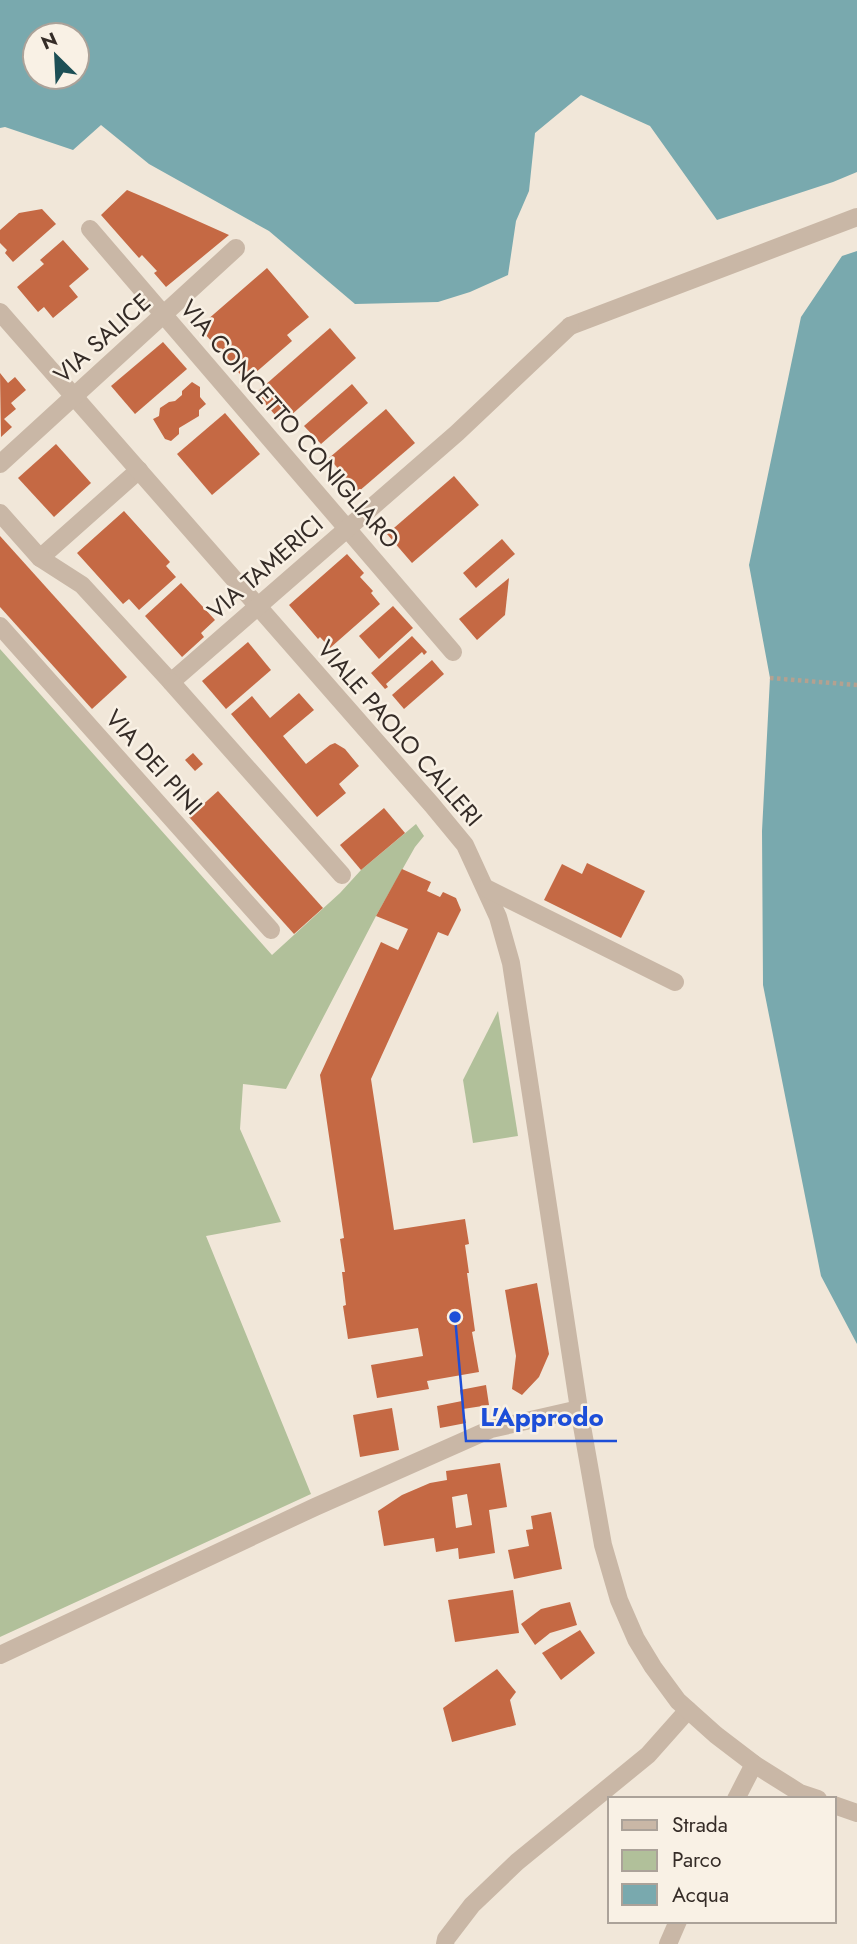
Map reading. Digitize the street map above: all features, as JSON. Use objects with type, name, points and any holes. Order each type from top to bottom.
[{"type":"street","name":"VIA TAMERICI","points":[[170,682],[457,433],[570,326],[857,217]]},
{"type":"street","name":"VIA CONCETTO CONIGLIARO","points":[[90,229],[453,652]]},
{"type":"street","name":"VIA SALICE","points":[[0,464],[236,248]]},
{"type":"street","name":"VIALE PAOLO CALLERI","points":[[0,312],[465,845],[498,917],[511,963],[579,1409],[603,1545],[619,1600],[636,1639],[678,1701],[754,1765],[800,1793],[812,1797]]},
{"type":"street","points":[[40,558],[139,470]]},
{"type":"street","points":[[0,513],[40,558],[82,585],[342,875]]},
{"type":"street","name":"VIA DEI PINI","points":[[0,626],[271,930]]},
{"type":"street","points":[[486,888],[675,982]]},
{"type":"street","points":[[0,1655],[315,1507],[491,1429],[579,1409]]},
{"type":"street","points":[[445,1944],[472,1905],[517,1862],[648,1755],[688,1710]]},
{"type":"street","points":[[737,1797],[754,1765]]},
{"type":"street","points":[[836,1806],[857,1813]]},
{"type":"street","points":[[668,1944],[677,1923]]},
{"type":"path","points":[[770,677],[857,685]]},
{"type":"green space","points":[[0,649],[272,955],[340,893],[361,870],[416,824],[424,836],[376,916],[286,1089],[243,1084],[240,1129],[281,1222],[206,1236],[311,1494],[0,1637]]},
{"type":"green space","points":[[498,1011],[518,1136],[473,1143],[463,1080]]},
{"type":"water","points":[[0,0],[857,0],[857,172],[717,220],[650,126],[581,95],[535,133],[529,191],[516,221],[508,275],[470,292],[438,302],[355,304],[269,231],[149,164],[101,125],[73,150],[5,127],[0,128]]},
{"type":"water","points":[[857,251],[857,1344],[821,1276],[763,985],[762,831],[770,678],[749,565],[801,317],[842,256]]},
{"type":"building","points":[[127,190],[229,235],[166,287],[154,273],[157,271],[142,255],[139,258],[101,215]]},
{"type":"building","points":[[42,209],[56,224],[13,262],[0,243],[0,230],[19,213]]},
{"type":"building","points":[[63,240],[89,269],[69,286],[78,297],[53,318],[44,307],[38,312],[17,287],[44,264],[40,260]]},
{"type":"building","points":[[267,268],[309,317],[287,335],[292,341],[246,381],[199,327]]},
{"type":"building","points":[[330,328],[356,358],[282,423],[256,393]]},
{"type":"building","points":[[163,342],[187,369],[135,414],[111,386]]},
{"type":"building","points":[[0,373],[8,383],[15,377],[26,390],[11,403],[16,409],[4,419],[12,427],[1,437]]},
{"type":"building","points":[[192,382],[200,387],[200,397],[206,404],[199,410],[199,416],[179,428],[179,434],[171,441],[165,439],[153,419],[159,416],[160,408],[175,401]]},
{"type":"building","points":[[352,384],[368,403],[321,444],[304,426]]},
{"type":"building","points":[[386,409],[415,443],[358,492],[329,458]]},
{"type":"building","points":[[225,413],[260,454],[212,495],[177,454]]},
{"type":"building","points":[[56,444],[91,483],[54,517],[18,478]]},
{"type":"building","points":[[454,476],[479,505],[412,563],[387,534]]},
{"type":"building","points":[[124,511],[170,562],[166,566],[176,577],[139,610],[129,599],[123,604],[77,553]]},
{"type":"building","points":[[0,536],[127,677],[92,709],[0,607]]},
{"type":"building","points":[[502,539],[515,554],[476,588],[463,573]]},
{"type":"building","points":[[347,554],[364,573],[360,577],[373,591],[371,593],[380,604],[330,648],[320,637],[318,639],[289,605]]},
{"type":"building","points":[[509,578],[505,615],[477,640],[459,619]]},
{"type":"building","points":[[181,583],[215,620],[201,633],[204,637],[182,657],[145,616]]},
{"type":"building","points":[[393,606],[413,628],[379,659],[359,636]]},
{"type":"building","points":[[412,636],[427,652],[424,655],[422,652],[386,684],[388,687],[385,689],[371,673]]},
{"type":"building","points":[[248,642],[271,670],[226,709],[202,681]]},
{"type":"building","points":[[432,660],[444,674],[404,709],[392,695]]},
{"type":"building","points":[[299,693],[314,710],[283,736],[306,764],[335,743],[345,749],[359,766],[339,784],[346,793],[317,817],[231,714],[252,696],[270,718]]},
{"type":"building","points":[[193,753],[203,764],[195,771],[185,760]]},
{"type":"building","points":[[218,791],[323,908],[294,934],[189,817]]},
{"type":"building","points":[[384,808],[405,833],[361,870],[340,845]]},
{"type":"building","points":[[587,863],[645,891],[621,938],[544,900],[562,864],[582,874]]},
{"type":"building","points":[[402,869],[431,882],[427,891],[440,897],[443,892],[456,898],[461,910],[448,936],[438,932],[371,1079],[394,1230],[465,1219],[469,1244],[465,1245],[467,1273],[475,1331],[472,1332],[479,1372],[427,1381],[429,1389],[377,1398],[371,1365],[423,1356],[418,1328],[348,1339],[343,1306],[346,1305],[342,1272],[345,1272],[340,1239],[344,1238],[320,1075],[381,942],[398,950],[408,929],[376,916]]},
{"type":"building","points":[[537,1283],[549,1354],[539,1377],[522,1395],[512,1389],[516,1356],[505,1290]]},
{"type":"building","points":[[486,1385],[489,1405],[463,1409],[466,1423],[440,1428],[437,1406],[462,1401],[460,1390]]},
{"type":"building","points":[[392,1408],[399,1450],[360,1457],[353,1415]]},
{"type":"building","points":[[500,1463],[507,1507],[489,1510],[495,1553],[459,1559],[458,1548],[436,1552],[434,1538],[384,1546],[378,1511],[402,1495],[430,1483],[447,1480],[446,1471]],"holes":[[[467,1494],[472,1525],[456,1528],[452,1497]]]},
{"type":"building","points":[[551,1512],[562,1569],[514,1579],[508,1550],[529,1546],[526,1530],[533,1529],[531,1516]]},
{"type":"building","points":[[513,1590],[519,1633],[455,1642],[448,1600]]},
{"type":"building","points":[[570,1602],[577,1625],[550,1633],[535,1645],[521,1624],[541,1609]]},
{"type":"building","points":[[580,1630],[595,1653],[561,1680],[542,1653]]},
{"type":"building","points":[[497,1669],[516,1692],[510,1700],[516,1725],[452,1742],[443,1708]]},
{"type":"place","name":"L'Approdo","points":[[455,1317]]}]
